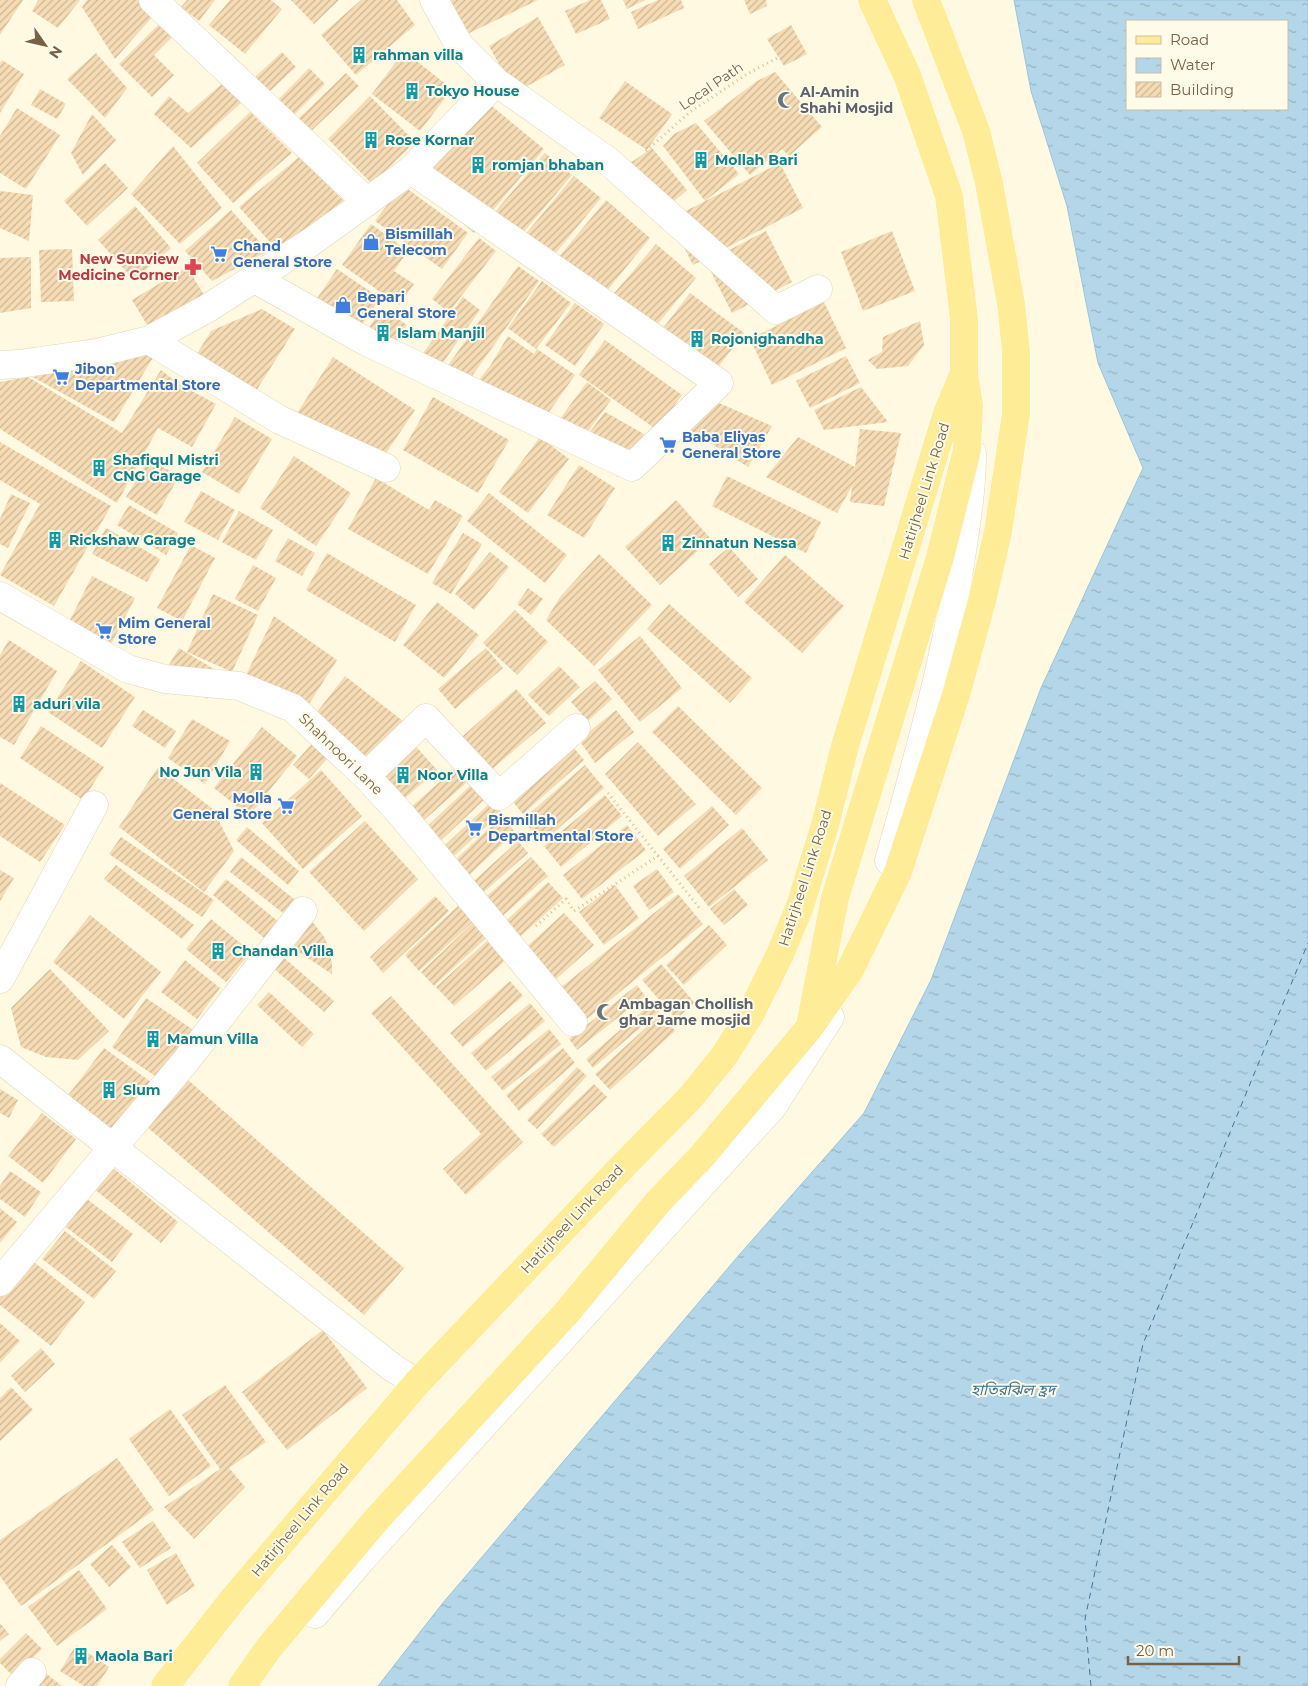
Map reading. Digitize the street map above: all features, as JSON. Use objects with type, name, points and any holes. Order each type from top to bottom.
[{"type":"main road","name":"Hatirjheel Link Road","points":[[165,1686],[234,1598],[417,1383],[620,1168],[690,1098],[724,1056],[751,1013],[780,954],[800,906],[825,825],[845,746],[947,414],[964,373],[964,319],[949,196],[907,75],[872,0]]},
{"type":"main road","points":[[242,1686],[268,1649],[374,1521],[568,1311],[657,1203],[702,1156],[809,1028],[850,970],[898,872],[956,695],[982,601],[1000,522],[1016,414],[1016,351],[1012,304],[989,183],[976,131],[926,0]]},
{"type":"main road","points":[[809,1028],[835,898],[940,556],[966,450],[969,406],[964,373]]},
{"type":"street","points":[[153,0],[367,202]]},
{"type":"street","points":[[434,0],[459,45],[496,82],[608,160],[776,310],[818,289]]},
{"type":"street","points":[[254,1686],[360,1561],[773,1106],[839,1003],[879,895],[920,752],[953,615],[972,483],[971,348],[953,224],[912,109],[861,0]]},
{"type":"street","points":[[0,365],[96,353],[149,340],[208,308],[311,242],[411,170],[496,82]]},
{"type":"street","points":[[253,278],[366,342],[632,467],[719,383],[411,170]]},
{"type":"street","points":[[149,340],[280,420],[386,468]]},
{"type":"street","name":"Shahnoori Lane","points":[[0,596],[128,669],[165,679],[239,686],[293,708],[366,776],[401,814],[573,1022]]},
{"type":"street","points":[[366,776],[426,718],[499,796],[576,728]]},
{"type":"street","points":[[0,979],[94,805]]},
{"type":"street","points":[[0,1282],[185,1062],[303,911]]},
{"type":"street","points":[[0,1059],[393,1368],[417,1383]]},
{"type":"path","name":"Local Path","points":[[608,160],[633,151],[646,152],[650,150],[690,112],[748,74],[777,58]]},
{"type":"path","points":[[608,793],[700,909]]},
{"type":"path","points":[[510,947],[566,900],[574,910],[658,856]]},
{"type":"water","name":"হাতিরঝিল হ্রদ","points":[[1014,0],[1308,0],[1308,1686],[378,1686],[442,1604],[740,1254],[864,1113],[931,980],[1041,688],[1143,468],[1098,363],[1067,206],[1031,91]]},
{"type":"building","points":[[0,0],[23,0],[0,35]]},
{"type":"building","points":[[38,0],[80,0],[58,28],[32,11]]},
{"type":"building","points":[[87,0],[139,0],[154,15],[115,59],[82,7]]},
{"type":"building","points":[[187,0],[215,0],[199,21],[181,7]]},
{"type":"building","points":[[230,0],[271,0],[282,9],[245,54],[209,25]]},
{"type":"building","points":[[291,0],[339,0],[314,24]]},
{"type":"building","name":"rahman villa","points":[[361,0],[397,0],[415,25],[356,75],[321,35]]},
{"type":"building","points":[[437,0],[538,0],[459,38]]},
{"type":"building","points":[[590,0],[601,0],[610,19],[576,34],[565,11]]},
{"type":"building","points":[[623,0],[645,0],[627,9]]},
{"type":"building","points":[[658,0],[681,0],[684,8],[638,29],[631,12]]},
{"type":"building","points":[[744,0],[766,0],[767,6],[750,14]]},
{"type":"building","points":[[538,17],[565,65],[515,93],[489,46]]},
{"type":"building","points":[[159,24],[172,37],[154,55],[174,75],[152,97],[119,64]]},
{"type":"building","points":[[791,25],[807,54],[784,66],[767,39]]},
{"type":"building","name":"Tokyo House","points":[[404,51],[452,89],[420,131],[372,94]]},
{"type":"building","points":[[282,52],[296,67],[269,92],[255,77]]},
{"type":"building","points":[[96,53],[127,88],[105,118],[67,79]]},
{"type":"building","points":[[2,60],[24,74],[0,113],[0,63]]},
{"type":"building","points":[[309,68],[325,84],[291,118],[276,102]]},
{"type":"building","points":[[775,72],[822,127],[789,156],[782,149],[750,175],[704,121],[757,81]]},
{"type":"building","points":[[346,73],[359,86],[307,135],[295,122]]},
{"type":"building","points":[[625,81],[672,114],[647,150],[599,118]]},
{"type":"building","points":[[224,82],[242,102],[191,148],[154,114],[169,96],[188,113]]},
{"type":"building","points":[[40,89],[66,104],[57,119],[31,105]]},
{"type":"building","name":"Rose Kornar","points":[[370,96],[415,142],[372,184],[328,139]]},
{"type":"building","name":"romjan bhaban","points":[[482,98],[544,149],[474,233],[412,181]]},
{"type":"building","points":[[17,108],[60,135],[26,189],[0,173],[0,136]]},
{"type":"building","points":[[250,112],[292,153],[233,203],[197,163]]},
{"type":"building","points":[[92,114],[116,140],[83,175],[71,153]]},
{"type":"building","name":"Mollah Bari","points":[[696,123],[739,174],[705,201],[663,146],[674,134]]},
{"type":"building","points":[[173,146],[222,208],[180,244],[131,194]]},
{"type":"building","points":[[652,148],[687,190],[658,215],[623,168]]},
{"type":"building","points":[[545,153],[572,175],[511,247],[484,225]]},
{"type":"building","points":[[299,157],[348,205],[275,248],[239,207]]},
{"type":"building","points":[[105,163],[128,188],[87,226],[64,201]]},
{"type":"building","points":[[780,163],[803,208],[693,265],[670,219]]},
{"type":"building","points":[[574,176],[601,198],[540,272],[513,249]]},
{"type":"building","points":[[402,185],[468,233],[442,269],[375,221]]},
{"type":"building","points":[[0,191],[33,195],[29,241],[0,228]]},
{"type":"building","points":[[606,200],[650,238],[593,308],[548,270]]},
{"type":"building","points":[[135,206],[171,248],[134,280],[98,240]]},
{"type":"building","points":[[231,210],[268,251],[212,281],[185,251]]},
{"type":"building","points":[[371,224],[408,251],[394,271],[414,284],[399,305],[342,265]]},
{"type":"building","points":[[766,231],[792,282],[732,313],[706,262]]},
{"type":"building","points":[[892,231],[915,291],[863,311],[841,252]]},
{"type":"building","points":[[479,238],[496,251],[449,312],[432,299]]},
{"type":"building","points":[[656,244],[696,278],[640,345],[599,311]]},
{"type":"building","points":[[72,249],[74,301],[41,302],[39,250]]},
{"type":"building","points":[[31,257],[31,308],[0,313],[0,258]]},
{"type":"building","points":[[518,266],[539,281],[463,389],[442,374]]},
{"type":"building","points":[[187,267],[204,295],[149,328],[132,300]]},
{"type":"building","name":"Bepari General Store","points":[[337,269],[380,298],[350,343],[307,313]]},
{"type":"building","points":[[542,281],[571,303],[536,349],[508,328]]},
{"type":"building","name":"Rojonighandha","points":[[690,293],[744,333],[704,386],[650,345]]},
{"type":"building","points":[[463,297],[480,310],[437,371],[419,359]]},
{"type":"building","points":[[824,302],[846,348],[772,385],[750,339]]},
{"type":"building","points":[[575,303],[604,324],[575,366],[545,345]]},
{"type":"building","name":"Islam Manjil","points":[[382,308],[407,325],[386,357],[360,341]]},
{"type":"building","points":[[262,309],[295,329],[251,399],[192,362],[211,331]]},
{"type":"building","points":[[920,321],[924,345],[908,366],[877,369],[868,360],[882,352],[883,337]]},
{"type":"building","points":[[508,336],[534,354],[537,349],[575,375],[537,429],[472,389],[490,366]]},
{"type":"building","points":[[605,340],[682,395],[657,430],[579,375]]},
{"type":"building","points":[[157,351],[114,422],[33,377]]},
{"type":"building","points":[[846,356],[860,383],[810,408],[796,381]]},
{"type":"building","points":[[333,357],[415,410],[374,471],[294,418]]},
{"type":"building","name":"Shafiqul Mistri CNG Garage","points":[[161,370],[179,384],[216,404],[192,447],[158,428],[117,503],[0,429],[0,382],[28,377],[122,433]]},
{"type":"building","points":[[587,382],[611,400],[581,441],[557,423]]},
{"type":"building","points":[[861,387],[888,422],[824,430],[814,410]]},
{"type":"building","points":[[433,397],[509,440],[478,493],[403,450]]},
{"type":"building","points":[[712,400],[772,426],[748,467],[690,430]]},
{"type":"building","points":[[605,412],[644,434],[618,477],[578,447]]},
{"type":"building","points":[[235,417],[272,439],[239,494],[202,472]]},
{"type":"building","points":[[860,429],[901,433],[884,506],[850,502],[852,486],[837,513],[766,477],[798,437],[855,467]]},
{"type":"building","points":[[540,437],[569,459],[528,513],[499,492]]},
{"type":"building","name":"Rickshaw Garage","points":[[0,442],[111,506],[54,606],[0,575],[40,504],[0,480]]},
{"type":"building","points":[[294,456],[351,493],[316,546],[260,508]]},
{"type":"building","points":[[149,459],[179,476],[157,515],[126,497]]},
{"type":"building","points":[[579,465],[615,488],[584,538],[547,515]]},
{"type":"building","points":[[727,476],[821,522],[806,553],[712,506]]},
{"type":"building","points":[[376,478],[429,510],[435,500],[463,516],[428,574],[348,529]]},
{"type":"building","points":[[201,491],[235,510],[218,540],[184,522]]},
{"type":"building","points":[[489,493],[567,555],[545,583],[467,521]]},
{"type":"building","points":[[11,494],[30,503],[8,548],[0,544],[0,519]]},
{"type":"building","name":"Zinnatun Nessa","points":[[676,500],[711,539],[660,585],[625,547]]},
{"type":"building","points":[[129,505],[178,533],[166,555],[117,525]]},
{"type":"building","points":[[239,511],[273,530],[256,560],[222,542]]},
{"type":"building","points":[[106,528],[160,559],[147,582],[92,554]]},
{"type":"building","points":[[463,533],[482,544],[451,594],[432,583]]},
{"type":"building","points":[[288,538],[315,553],[302,576],[275,561]]},
{"type":"building","points":[[191,545],[215,558],[182,621],[157,608]]},
{"type":"building","points":[[729,547],[758,579],[738,597],[709,564]]},
{"type":"building","points":[[490,552],[509,567],[474,610],[455,594]]},
{"type":"building","points":[[327,553],[416,605],[395,642],[306,590]]},
{"type":"building","points":[[599,554],[652,605],[594,666],[546,620],[560,597]]},
{"type":"building","points":[[785,555],[844,606],[802,653],[744,602]]},
{"type":"building","points":[[253,565],[276,578],[258,611],[235,599]]},
{"type":"building","points":[[92,576],[135,598],[107,652],[65,630]]},
{"type":"building","points":[[528,588],[543,599],[531,615],[517,604]]},
{"type":"building","points":[[213,594],[258,615],[232,672],[187,652]]},
{"type":"building","points":[[437,602],[479,635],[444,678],[403,645]]},
{"type":"building","points":[[669,604],[752,678],[730,703],[647,629]]},
{"type":"building","points":[[515,610],[548,642],[517,675],[483,643]]},
{"type":"building","points":[[274,616],[337,660],[302,715],[239,690]]},
{"type":"building","points":[[640,636],[682,688],[640,722],[598,670]]},
{"type":"building","name":"aduri vila","points":[[9,640],[57,671],[14,745],[0,737],[0,655]]},
{"type":"building","points":[[179,648],[222,674],[207,699],[164,673]]},
{"type":"building","points":[[486,648],[503,668],[455,709],[438,689]]},
{"type":"building","points":[[81,661],[135,697],[102,748],[48,712]]},
{"type":"building","points":[[559,666],[580,687],[549,716],[528,695]]},
{"type":"building","points":[[345,676],[403,721],[368,766],[310,721]]},
{"type":"building","points":[[595,681],[612,699],[588,721],[571,702]]},
{"type":"building","points":[[516,689],[546,723],[484,776],[455,743]]},
{"type":"building","points":[[678,706],[762,788],[736,815],[652,732]]},
{"type":"building","points":[[143,710],[176,731],[165,748],[132,726]]},
{"type":"building","points":[[616,710],[634,732],[595,763],[579,740]]},
{"type":"building","points":[[192,719],[230,741],[205,784],[168,758]]},
{"type":"building","points":[[41,726],[104,767],[83,800],[20,758]]},
{"type":"building","name":"No Jun Vila","points":[[262,727],[297,756],[249,816],[214,788]]},
{"type":"building","points":[[318,737],[334,751],[309,779],[293,765]]},
{"type":"building","name":"Noor Villa","points":[[412,742],[437,770],[394,808],[369,779]]},
{"type":"building","points":[[638,742],[696,804],[658,836],[605,774]]},
{"type":"building","points":[[574,748],[584,760],[523,814],[513,802]]},
{"type":"building","points":[[461,763],[473,777],[415,828],[403,814]]},
{"type":"building","points":[[585,765],[604,788],[543,842],[522,820]]},
{"type":"building","points":[[158,767],[213,809],[234,851],[204,892],[119,827]]},
{"type":"building","points":[[321,770],[362,816],[303,869],[262,823]]},
{"type":"building","points":[[0,783],[65,825],[40,862],[0,836]]},
{"type":"building","points":[[472,784],[485,799],[434,847],[420,833]]},
{"type":"building","points":[[605,795],[622,816],[561,867],[544,846]]},
{"type":"building","points":[[491,802],[501,812],[451,859],[441,849]]},
{"type":"building","points":[[712,806],[729,825],[680,869],[663,849]]},
{"type":"building","points":[[501,817],[515,832],[467,877],[453,862]]},
{"type":"building","points":[[365,821],[418,879],[364,931],[309,872]]},
{"type":"building","points":[[627,825],[646,850],[582,899],[563,875]]},
{"type":"building","points":[[247,827],[299,871],[288,885],[236,840]]},
{"type":"building","points":[[742,828],[768,860],[709,907],[684,876]]},
{"type":"building","points":[[121,837],[214,900],[202,917],[109,854]]},
{"type":"building","points":[[518,841],[528,853],[476,899],[468,886]]},
{"type":"building","points":[[241,857],[294,899],[283,913],[230,872]]},
{"type":"building","points":[[531,857],[548,876],[497,921],[480,902]]},
{"type":"building","points":[[116,865],[194,925],[182,939],[104,879]]},
{"type":"building","points":[[657,869],[674,892],[649,910],[633,886]]},
{"type":"building","points":[[0,870],[14,878],[0,901]]},
{"type":"building","points":[[226,879],[284,926],[270,943],[213,895]]},
{"type":"building","points":[[548,882],[563,898],[512,944],[498,928]]},
{"type":"building","points":[[615,885],[639,918],[604,945],[579,912]]},
{"type":"building","points":[[734,889],[748,905],[724,925],[710,909]]},
{"type":"building","points":[[678,894],[703,924],[571,1032],[545,1000]]},
{"type":"building","points":[[435,896],[449,911],[383,973],[370,957]]},
{"type":"building","points":[[458,906],[473,922],[419,971],[405,955]]},
{"type":"building","points":[[564,913],[594,945],[544,990],[515,957]]},
{"type":"building","points":[[90,915],[161,972],[124,1019],[53,962]]},
{"type":"building","points":[[308,916],[325,938],[332,963],[332,974],[285,943]]},
{"type":"building","name":"Chandan Villa","points":[[211,919],[251,952],[226,982],[186,949]]},
{"type":"building","points":[[473,923],[486,938],[434,986],[421,972]]},
{"type":"building","points":[[709,925],[727,945],[684,985],[666,965]]},
{"type":"building","points":[[487,941],[505,961],[454,1006],[436,987]]},
{"type":"building","points":[[282,956],[334,1001],[324,1012],[272,967]]},
{"type":"building","points":[[185,960],[220,988],[197,1019],[161,992]]},
{"type":"building","points":[[661,964],[695,1003],[676,1019],[642,980]]},
{"type":"building","points":[[50,969],[109,1031],[78,1060],[46,1057],[21,1047],[11,1008]]},
{"type":"building","points":[[510,981],[523,996],[463,1047],[450,1033]]},
{"type":"building","points":[[637,985],[645,996],[577,1050],[569,1039]]},
{"type":"building","points":[[269,992],[314,1034],[302,1047],[257,1005]]},
{"type":"building","points":[[391,996],[523,1142],[466,1195],[443,1169],[481,1134],[371,1013]]},
{"type":"building","name":"Mamun Villa","points":[[146,998],[195,1031],[161,1080],[112,1047]]},
{"type":"building","points":[[530,1003],[545,1021],[486,1071],[471,1053]]},
{"type":"building","points":[[652,1003],[660,1011],[593,1068],[586,1059]]},
{"type":"building","points":[[661,1014],[675,1031],[610,1090],[595,1074]]},
{"type":"building","points":[[549,1029],[561,1044],[503,1091],[491,1077]]},
{"type":"building","name":"Slum","points":[[104,1048],[151,1082],[113,1133],[66,1098]]},
{"type":"building","points":[[563,1048],[575,1063],[519,1111],[506,1095]]},
{"type":"building","points":[[577,1067],[587,1076],[537,1129],[527,1120]]},
{"type":"building","points":[[180,1073],[404,1268],[364,1315],[139,1120]]},
{"type":"building","points":[[594,1084],[607,1097],[554,1147],[541,1134]]},
{"type":"building","points":[[0,1089],[18,1100],[9,1118],[0,1113]]},
{"type":"building","points":[[42,1113],[76,1139],[43,1183],[8,1156]]},
{"type":"building","points":[[106,1162],[178,1222],[161,1243],[88,1184]]},
{"type":"building","points":[[10,1171],[41,1192],[25,1217],[0,1199],[0,1186]]},
{"type":"building","points":[[79,1193],[133,1234],[112,1262],[58,1221]]},
{"type":"building","points":[[0,1208],[17,1222],[0,1243]]},
{"type":"building","points":[[65,1231],[116,1271],[94,1299],[42,1259]]},
{"type":"building","points":[[30,1259],[85,1302],[51,1346],[0,1305],[0,1298]]},
{"type":"building","points":[[0,1323],[20,1341],[0,1363]]},
{"type":"building","points":[[323,1330],[367,1388],[287,1450],[242,1392]]},
{"type":"building","points":[[41,1348],[55,1364],[25,1392],[11,1376]]},
{"type":"building","points":[[225,1385],[266,1442],[229,1468],[245,1487],[194,1539],[164,1507],[220,1469],[182,1415]]},
{"type":"building","points":[[11,1387],[33,1410],[0,1441],[0,1398]]},
{"type":"building","points":[[170,1409],[211,1466],[169,1496],[129,1439]]},
{"type":"building","points":[[117,1458],[154,1510],[21,1606],[0,1576],[0,1540]]},
{"type":"building","points":[[153,1521],[171,1548],[140,1568],[122,1542]]},
{"type":"building","points":[[112,1545],[131,1567],[109,1587],[90,1564]]},
{"type":"building","points":[[176,1553],[195,1586],[167,1605],[147,1570]]},
{"type":"building","points":[[79,1570],[107,1609],[57,1646],[28,1607]]},
{"type":"building","points":[[0,1623],[9,1634],[0,1641]]},
{"type":"building","points":[[26,1633],[42,1649],[14,1677],[0,1663],[0,1659]]},
{"type":"building","name":"Maola Bari","points":[[76,1645],[109,1667],[97,1686],[84,1686],[60,1671]]},
{"type":"building","points":[[39,1668],[62,1686],[25,1686]]},
{"type":"ferry route","points":[[1091,1686],[1085,1619],[1143,1344],[1308,943]]},
{"type":"place","name":"rahman villa","points":[[359,55]]},
{"type":"place","name":"Tokyo House","points":[[412,91]]},
{"type":"place","name":"Al-Amin Shahi Mosjid","points":[[786,100]]},
{"type":"place","name":"Rose Kornar","points":[[371,140]]},
{"type":"place","name":"Mollah Bari","points":[[701,160]]},
{"type":"place","name":"romjan bhaban","points":[[478,165]]},
{"type":"place","name":"Bismillah Telecom","points":[[371,242]]},
{"type":"place","name":"Chand General Store","points":[[219,254]]},
{"type":"place","name":"New Sunview Medicine Corner","points":[[193,267]]},
{"type":"place","name":"Bepari General Store","points":[[343,305]]},
{"type":"place","name":"Islam Manjil","points":[[383,333]]},
{"type":"place","name":"Rojonighandha","points":[[697,339]]},
{"type":"place","name":"Jibon Departmental Store","points":[[61,377]]},
{"type":"place","name":"Baba Eliyas General Store","points":[[668,445]]},
{"type":"place","name":"Shafiqul Mistri CNG Garage","points":[[99,468]]},
{"type":"place","name":"Rickshaw Garage","points":[[55,540]]},
{"type":"place","name":"Zinnatun Nessa","points":[[668,543]]},
{"type":"place","name":"Mim General Store","points":[[104,631]]},
{"type":"place","name":"aduri vila","points":[[19,704]]},
{"type":"place","name":"No Jun Vila","points":[[256,772]]},
{"type":"place","name":"Noor Villa","points":[[403,775]]},
{"type":"place","name":"Molla General Store","points":[[286,806]]},
{"type":"place","name":"Bismillah Departmental Store","points":[[474,828]]},
{"type":"place","name":"Chandan Villa","points":[[218,951]]},
{"type":"place","name":"Ambagan Chollish ghar Jame mosjid","points":[[605,1012]]},
{"type":"place","name":"Mamun Villa","points":[[153,1039]]},
{"type":"place","name":"Slum","points":[[109,1090]]},
{"type":"place","name":"Maola Bari","points":[[81,1656]]}]
